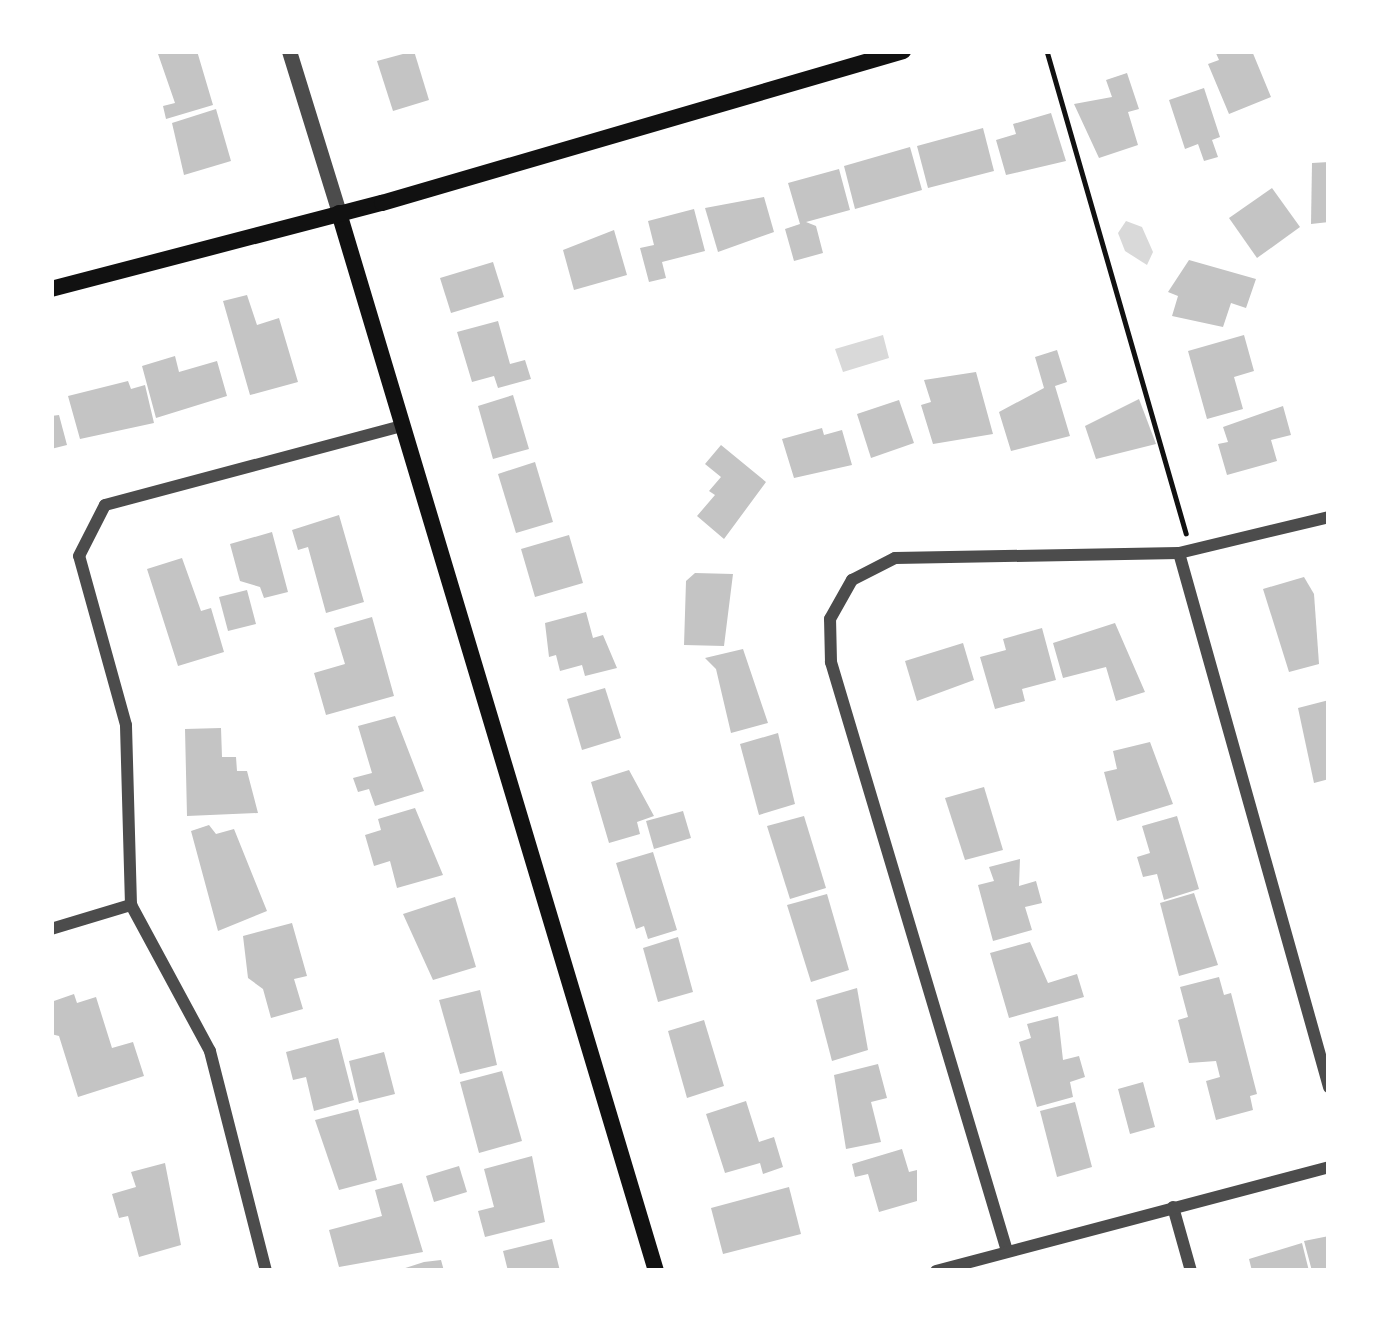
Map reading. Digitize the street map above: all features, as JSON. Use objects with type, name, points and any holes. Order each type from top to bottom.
[{"type":"main road","points":[[51,289],[339,213],[904,51]]},
{"type":"main road","points":[[339,213],[656,1271]]},
{"type":"street","points":[[289,51],[339,213]]},
{"type":"street","points":[[266,1271],[210,1052],[131,905],[126,725],[79,556],[105,505],[402,426]]},
{"type":"street","points":[[1007,1251],[831,662],[830,619],[852,580],[895,558],[1185,552],[1329,517]]},
{"type":"street","points":[[1185,552],[1329,1087]]},
{"type":"street","points":[[51,929],[131,905]]},
{"type":"street","points":[[936,1271],[1329,1167]]},
{"type":"street","points":[[1173,1207],[1191,1271]]},
{"type":"path","points":[[1047,51],[1185,552]]},
{"type":"shaded area","points":[[1126,221],[1142,227],[1153,252],[1147,265],[1125,251],[1118,233]]},
{"type":"shaded area","points":[[883,335],[889,358],[843,372],[835,349]]},
{"type":"building","points":[[157,51],[197,51],[213,105],[166,119],[163,106],[175,103]]},
{"type":"building","points":[[414,51],[429,100],[393,111],[377,61]]},
{"type":"building","points":[[1215,51],[1252,51],[1271,97],[1229,114],[1208,64],[1219,60]]},
{"type":"building","points":[[1127,73],[1139,109],[1128,112],[1138,145],[1099,158],[1074,104],[1112,97],[1106,80]]},
{"type":"building","points":[[1204,88],[1220,137],[1212,140],[1218,157],[1204,161],[1198,144],[1185,149],[1169,100]]},
{"type":"building","points":[[216,109],[231,161],[184,175],[172,123]]},
{"type":"building","points":[[1051,113],[1066,161],[1006,175],[996,140],[1016,134],[1013,124]]},
{"type":"building","points":[[983,128],[994,171],[928,188],[917,146]]},
{"type":"building","points":[[910,147],[922,190],[855,209],[844,166]]},
{"type":"building","points":[[1329,162],[1329,222],[1311,224],[1312,163]]},
{"type":"building","points":[[839,169],[850,210],[806,222],[816,226],[823,253],[794,261],[785,229],[800,224],[788,183]]},
{"type":"building","points":[[1272,188],[1300,227],[1257,258],[1229,218]]},
{"type":"building","points":[[764,197],[774,232],[718,252],[705,208]]},
{"type":"building","points":[[694,209],[705,251],[662,262],[666,278],[649,282],[640,248],[654,245],[648,221]]},
{"type":"building","points":[[614,230],[627,275],[574,290],[563,250]]},
{"type":"building","points":[[1189,260],[1256,279],[1246,308],[1231,303],[1223,327],[1172,316],[1178,296],[1168,292]]},
{"type":"building","points":[[493,262],[504,297],[451,313],[440,278]]},
{"type":"building","points":[[247,295],[257,325],[279,318],[298,382],[250,395],[223,301]]},
{"type":"building","points":[[498,321],[510,364],[525,360],[531,379],[498,388],[494,376],[472,382],[457,332]]},
{"type":"building","points":[[1244,335],[1254,371],[1234,377],[1243,409],[1207,419],[1188,351]]},
{"type":"building","points":[[1057,350],[1067,382],[1055,386],[1070,436],[1011,451],[999,412],[1044,388],[1035,357]]},
{"type":"building","points":[[175,356],[179,372],[217,361],[227,396],[156,418],[142,366]]},
{"type":"building","points":[[976,372],[993,434],[933,444],[921,405],[931,402],[924,380]]},
{"type":"building","points":[[128,381],[131,389],[145,385],[154,423],[80,439],[68,396]]},
{"type":"building","points":[[513,395],[529,449],[493,459],[478,406]]},
{"type":"building","points":[[1139,399],[1156,444],[1096,459],[1085,426]]},
{"type":"building","points":[[899,400],[914,443],[871,458],[857,414]]},
{"type":"building","points":[[1283,406],[1291,435],[1271,440],[1277,461],[1227,475],[1218,444],[1228,442],[1223,427]]},
{"type":"building","points":[[59,415],[67,445],[51,449],[51,416]]},
{"type":"building","points":[[822,428],[824,435],[842,430],[852,465],[794,478],[782,439]]},
{"type":"building","points":[[721,445],[766,482],[724,539],[697,516],[715,495],[709,491],[721,477],[705,464]]},
{"type":"building","points":[[535,462],[553,522],[516,533],[498,474]]},
{"type":"building","points":[[339,515],[364,602],[326,613],[308,547],[298,550],[292,530]]},
{"type":"building","points":[[272,532],[288,592],[264,598],[260,587],[240,581],[230,544]]},
{"type":"building","points":[[569,535],[583,583],[535,597],[521,549]]},
{"type":"building","points":[[182,558],[201,611],[211,608],[224,652],[178,666],[147,569]]},
{"type":"building","points":[[695,573],[733,574],[724,646],[684,645],[686,581]]},
{"type":"building","points":[[1304,577],[1314,594],[1319,664],[1289,672],[1263,589]]},
{"type":"building","points":[[247,590],[256,624],[228,631],[219,597]]},
{"type":"building","points":[[586,612],[593,638],[603,635],[617,668],[585,676],[582,665],[560,671],[556,655],[549,657],[545,623]]},
{"type":"building","points":[[372,617],[394,696],[326,715],[314,673],[345,664],[334,628]]},
{"type":"building","points":[[1115,623],[1145,692],[1116,701],[1106,667],[1063,678],[1053,643]]},
{"type":"building","points":[[1042,628],[1056,680],[1022,689],[1025,701],[995,709],[980,657],[1006,650],[1003,639]]},
{"type":"building","points":[[963,643],[974,680],[917,701],[905,661]]},
{"type":"building","points":[[743,649],[768,723],[731,733],[716,669],[705,658]]},
{"type":"building","points":[[605,688],[621,738],[582,750],[567,699]]},
{"type":"building","points":[[1329,700],[1329,779],[1314,783],[1298,708]]},
{"type":"building","points":[[395,716],[424,791],[375,806],[369,789],[358,792],[353,778],[372,773],[358,726]]},
{"type":"building","points":[[221,728],[222,757],[236,757],[237,771],[247,771],[258,813],[187,816],[185,729]]},
{"type":"building","points":[[778,733],[795,804],[759,815],[740,744]]},
{"type":"building","points":[[1150,742],[1173,804],[1117,821],[1104,772],[1117,769],[1113,751]]},
{"type":"building","points":[[629,770],[654,816],[637,822],[640,834],[609,843],[591,782]]},
{"type":"building","points":[[984,787],[1003,850],[965,860],[945,798]]},
{"type":"building","points":[[415,808],[443,875],[397,888],[390,861],[374,866],[365,835],[381,830],[378,819]]},
{"type":"building","points":[[683,811],[691,838],[654,849],[646,821]]},
{"type":"building","points":[[804,816],[826,888],[790,899],[767,826]]},
{"type":"building","points":[[1177,816],[1199,889],[1164,900],[1157,874],[1143,877],[1137,857],[1150,853],[1142,826]]},
{"type":"building","points":[[209,825],[216,834],[234,829],[267,911],[218,931],[191,831]]},
{"type":"building","points":[[653,852],[677,930],[648,939],[644,926],[636,929],[616,863]]},
{"type":"building","points":[[1020,859],[1019,886],[1036,881],[1042,903],[1025,907],[1032,930],[993,941],[978,885],[994,881],[989,867]]},
{"type":"building","points":[[1194,893],[1218,965],[1179,976],[1160,903]]},
{"type":"building","points":[[827,894],[849,970],[811,982],[787,905]]},
{"type":"building","points":[[455,897],[476,967],[433,980],[403,914]]},
{"type":"building","points":[[292,923],[307,976],[294,979],[303,1009],[271,1018],[263,989],[248,978],[243,936]]},
{"type":"building","points":[[678,937],[693,992],[658,1002],[643,948]]},
{"type":"building","points":[[1030,942],[1048,983],[1077,974],[1084,997],[1009,1018],[990,953]]},
{"type":"building","points":[[1219,977],[1224,995],[1231,993],[1257,1094],[1250,1096],[1253,1110],[1216,1120],[1206,1081],[1220,1077],[1216,1061],[1189,1063],[1178,1020],[1188,1017],[1180,987]]},
{"type":"building","points":[[857,988],[868,1050],[832,1061],[816,1000]]},
{"type":"building","points":[[480,990],[497,1065],[460,1074],[439,1000]]},
{"type":"building","points":[[74,994],[77,1003],[96,997],[112,1048],[133,1042],[144,1076],[78,1097],[59,1036],[51,1034],[51,1002]]},
{"type":"building","points":[[1058,1016],[1063,1060],[1079,1056],[1085,1077],[1070,1082],[1073,1097],[1037,1107],[1019,1042],[1031,1038],[1027,1024]]},
{"type":"building","points":[[704,1020],[724,1086],[687,1098],[668,1031]]},
{"type":"building","points":[[338,1038],[354,1100],[314,1111],[306,1077],[293,1080],[286,1052]]},
{"type":"building","points":[[384,1052],[395,1094],[359,1103],[349,1061]]},
{"type":"building","points":[[878,1064],[887,1098],[871,1102],[881,1142],[846,1149],[834,1075]]},
{"type":"building","points":[[502,1071],[522,1141],[479,1153],[460,1082]]},
{"type":"building","points":[[1143,1082],[1155,1127],[1130,1134],[1118,1089]]},
{"type":"building","points":[[746,1101],[759,1142],[774,1137],[783,1167],[763,1174],[760,1163],[725,1173],[706,1114]]},
{"type":"building","points":[[1075,1102],[1092,1167],[1057,1177],[1040,1111]]},
{"type":"building","points":[[358,1109],[377,1180],[339,1190],[315,1120]]},
{"type":"building","points":[[902,1149],[909,1172],[917,1170],[917,1201],[879,1212],[868,1174],[855,1177],[852,1164]]},
{"type":"building","points":[[532,1156],[545,1222],[485,1237],[478,1211],[494,1207],[484,1169]]},
{"type":"building","points":[[165,1163],[181,1245],[139,1257],[128,1216],[119,1218],[112,1194],[136,1187],[131,1172]]},
{"type":"building","points":[[459,1166],[467,1192],[434,1202],[426,1176]]},
{"type":"building","points":[[402,1183],[423,1252],[339,1267],[329,1230],[382,1216],[375,1190]]},
{"type":"building","points":[[789,1187],[801,1234],[723,1254],[711,1208]]},
{"type":"building","points":[[1329,1236],[1329,1271],[1312,1271],[1304,1241]]},
{"type":"building","points":[[552,1239],[560,1271],[508,1271],[503,1251]]},
{"type":"building","points":[[1302,1243],[1309,1271],[1252,1271],[1249,1259]]},
{"type":"building","points":[[441,1260],[444,1271],[396,1271],[424,1262]]}]
